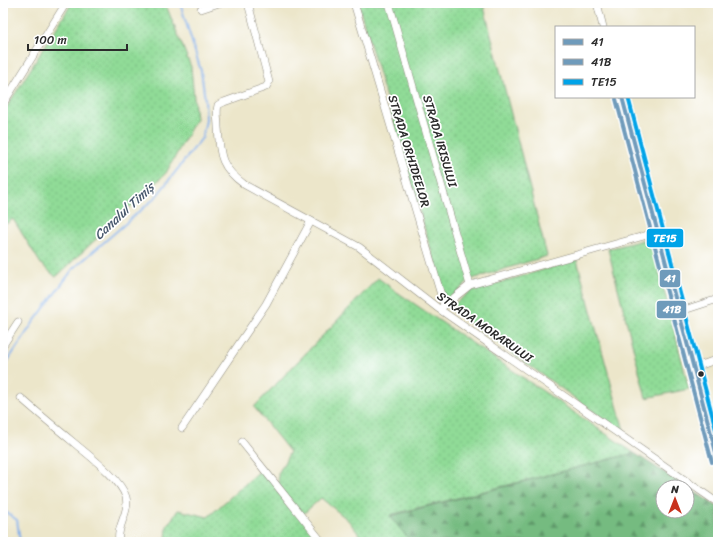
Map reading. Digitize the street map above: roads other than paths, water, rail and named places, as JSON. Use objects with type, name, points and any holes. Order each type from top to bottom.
[{"type":"street","points":[[3,104],[66,3]]},
{"type":"street","points":[[201,9],[219,3]]},
{"type":"street","name":"STRADA MORARULUI","points":[[248,3],[269,77],[269,84],[266,87],[218,105],[219,147],[226,168],[235,178],[245,185],[359,247],[634,446],[718,502]]},
{"type":"street","name":"STRADA ORHIDEELOR","points":[[354,3],[441,307]]},
{"type":"street","name":"STRADA IRISULUI","points":[[389,3],[470,285]]},
{"type":"street","points":[[597,3],[603,26]]},
{"type":"street","points":[[622,98],[693,368],[715,435],[718,460]]},
{"type":"street","points":[[182,428],[266,304],[311,221]]},
{"type":"street","points":[[441,307],[470,285],[658,232]]},
{"type":"street","points":[[678,312],[718,298]]},
{"type":"street","points":[[3,345],[18,322]]},
{"type":"street","points":[[693,368],[718,359]]},
{"type":"street","points":[[21,398],[106,470],[122,489],[126,497],[126,505],[119,531],[119,542]]},
{"type":"street","points":[[242,442],[322,542]]},
{"type":"waterway","name":"Canalul Timiș","points":[[3,368],[33,323],[73,269],[155,198],[202,138],[206,120],[201,71],[180,3]]},
{"type":"waterway","name":"Canalul Timiș","points":[[3,510],[17,520],[20,542]]}]
